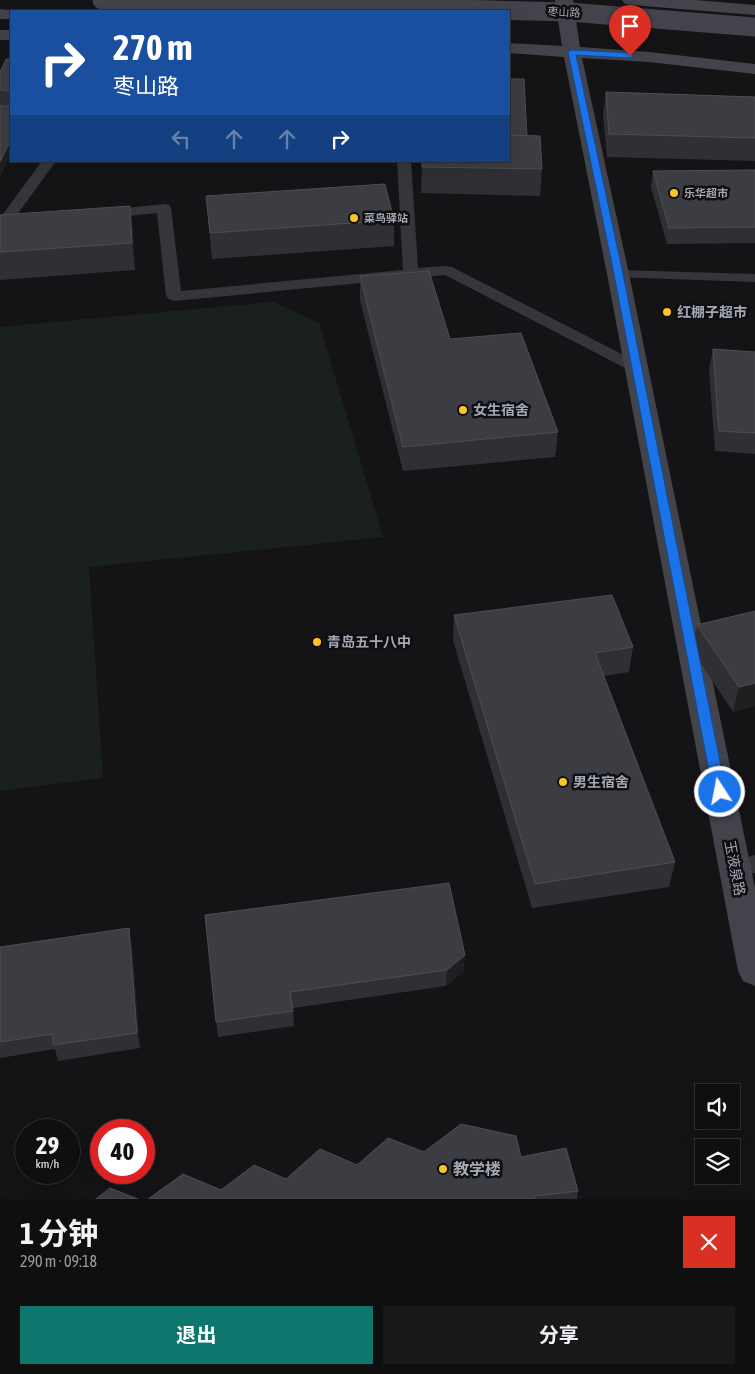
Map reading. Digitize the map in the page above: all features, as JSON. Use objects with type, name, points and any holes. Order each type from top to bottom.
[{"type":"street","name":"枣山路","points":[[102,0],[569,12],[755,27]]},
{"type":"street","name":"玉液泉路","points":[[564,0],[572,52],[637,368],[745,866],[755,971]]},
{"type":"street","points":[[631,0],[755,10]]},
{"type":"street","name":"枣山路","points":[[510,27],[654,35],[726,42]]},
{"type":"street","points":[[510,48],[649,56],[755,69]]},
{"type":"lane","points":[[31,222],[2,225],[48,162]]},
{"type":"lane","points":[[404,162],[411,273]]},
{"type":"lane","points":[[88,216],[164,208],[174,296],[447,270],[637,368]]},
{"type":"lane","points":[[618,274],[755,278]]},
{"type":"shaded area","points":[[273,302],[319,323],[383,537],[89,567],[103,778],[0,791],[0,327]]},
{"type":"building","points":[[6,59],[10,59],[10,91],[0,90],[0,72]]},
{"type":"building","points":[[510,79],[524,79],[527,136],[510,135]]},
{"type":"building","points":[[606,92],[755,97],[755,138],[609,134]]},
{"type":"building","points":[[0,106],[10,106],[10,141],[0,162]]},
{"type":"building","points":[[510,135],[540,136],[542,169],[422,167],[422,162],[510,162]]},
{"type":"building","points":[[755,170],[755,227],[669,228],[653,171]]},
{"type":"building","points":[[385,184],[394,220],[210,233],[206,196]]},
{"type":"building","points":[[130,206],[132,243],[0,252],[0,215]]},
{"type":"building","name":"女生宿舍","points":[[429,271],[450,339],[521,333],[558,432],[403,447],[360,276]]},
{"type":"building","points":[[713,349],[755,352],[755,433],[719,431]]},
{"type":"building","name":"男生宿舍","points":[[612,595],[633,647],[595,653],[675,862],[535,884],[454,615]]},
{"type":"building","points":[[755,611],[755,683],[739,687],[697,625]]},
{"type":"building","points":[[449,883],[465,955],[447,970],[290,992],[293,1011],[216,1022],[205,915]]},
{"type":"building","points":[[129,928],[137,1033],[53,1045],[53,1034],[0,1042],[0,947]]},
{"type":"building","name":"教学楼","points":[[461,1124],[516,1136],[521,1157],[566,1148],[578,1191],[536,1196],[533,1199],[148,1199],[183,1174],[221,1190],[254,1165],[286,1179],[320,1149],[357,1165],[388,1138],[424,1152]]},
{"type":"building","points":[[110,1188],[138,1199],[96,1199]]},
{"type":"place","name":"乐华超市","points":[[674,193]]},
{"type":"place","name":"菜鸟驿站","points":[[354,218]]},
{"type":"place","name":"红棚子超市","points":[[667,312]]},
{"type":"place","name":"女生宿舍","points":[[463,410]]},
{"type":"place","name":"青岛五十八中","points":[[317,642]]},
{"type":"place","name":"男生宿舍","points":[[563,782]]},
{"type":"place","name":"教学楼","points":[[443,1169]]},
{"type":"route","points":[[630,56],[572,52],[618,274],[720,792]]}]
